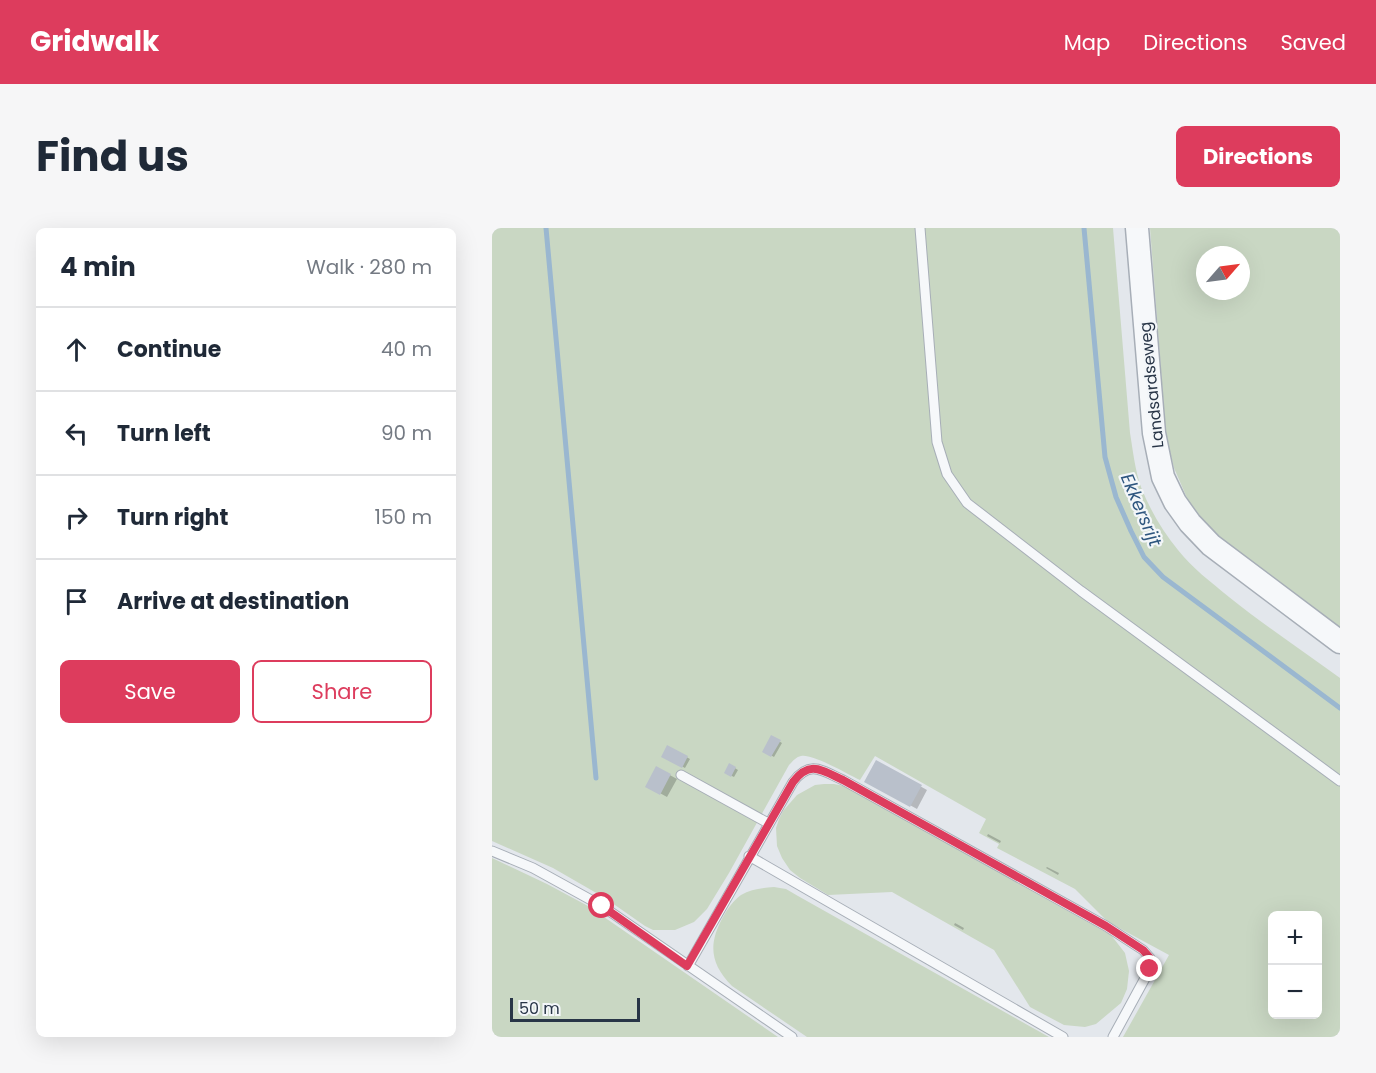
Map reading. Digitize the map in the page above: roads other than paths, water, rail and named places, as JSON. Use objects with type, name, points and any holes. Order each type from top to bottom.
[{"type":"street","name":"Landsardseweg","points":[[1137,228],[1154,433],[1163,477],[1175,502],[1190,524],[1211,545],[1340,642]]},
{"type":"lane","points":[[920,228],[937,442],[947,474],[968,503],[1081,591],[1340,781]]},
{"type":"lane","points":[[687,966],[793,782],[800,773],[807,769],[823,771],[1106,926],[1143,950],[1150,958],[1150,969],[1113,1037]]},
{"type":"lane","points":[[681,775],[768,823]]},
{"type":"lane","points":[[492,851],[533,868],[602,906],[792,1037]]},
{"type":"lane","points":[[749,856],[1063,1037]]},
{"type":"waterway","points":[[546,228],[596,778]]},
{"type":"waterway","name":"Ekkersrijt","points":[[1084,228],[1105,457],[1116,497],[1144,557],[1163,577],[1340,708]]}]
